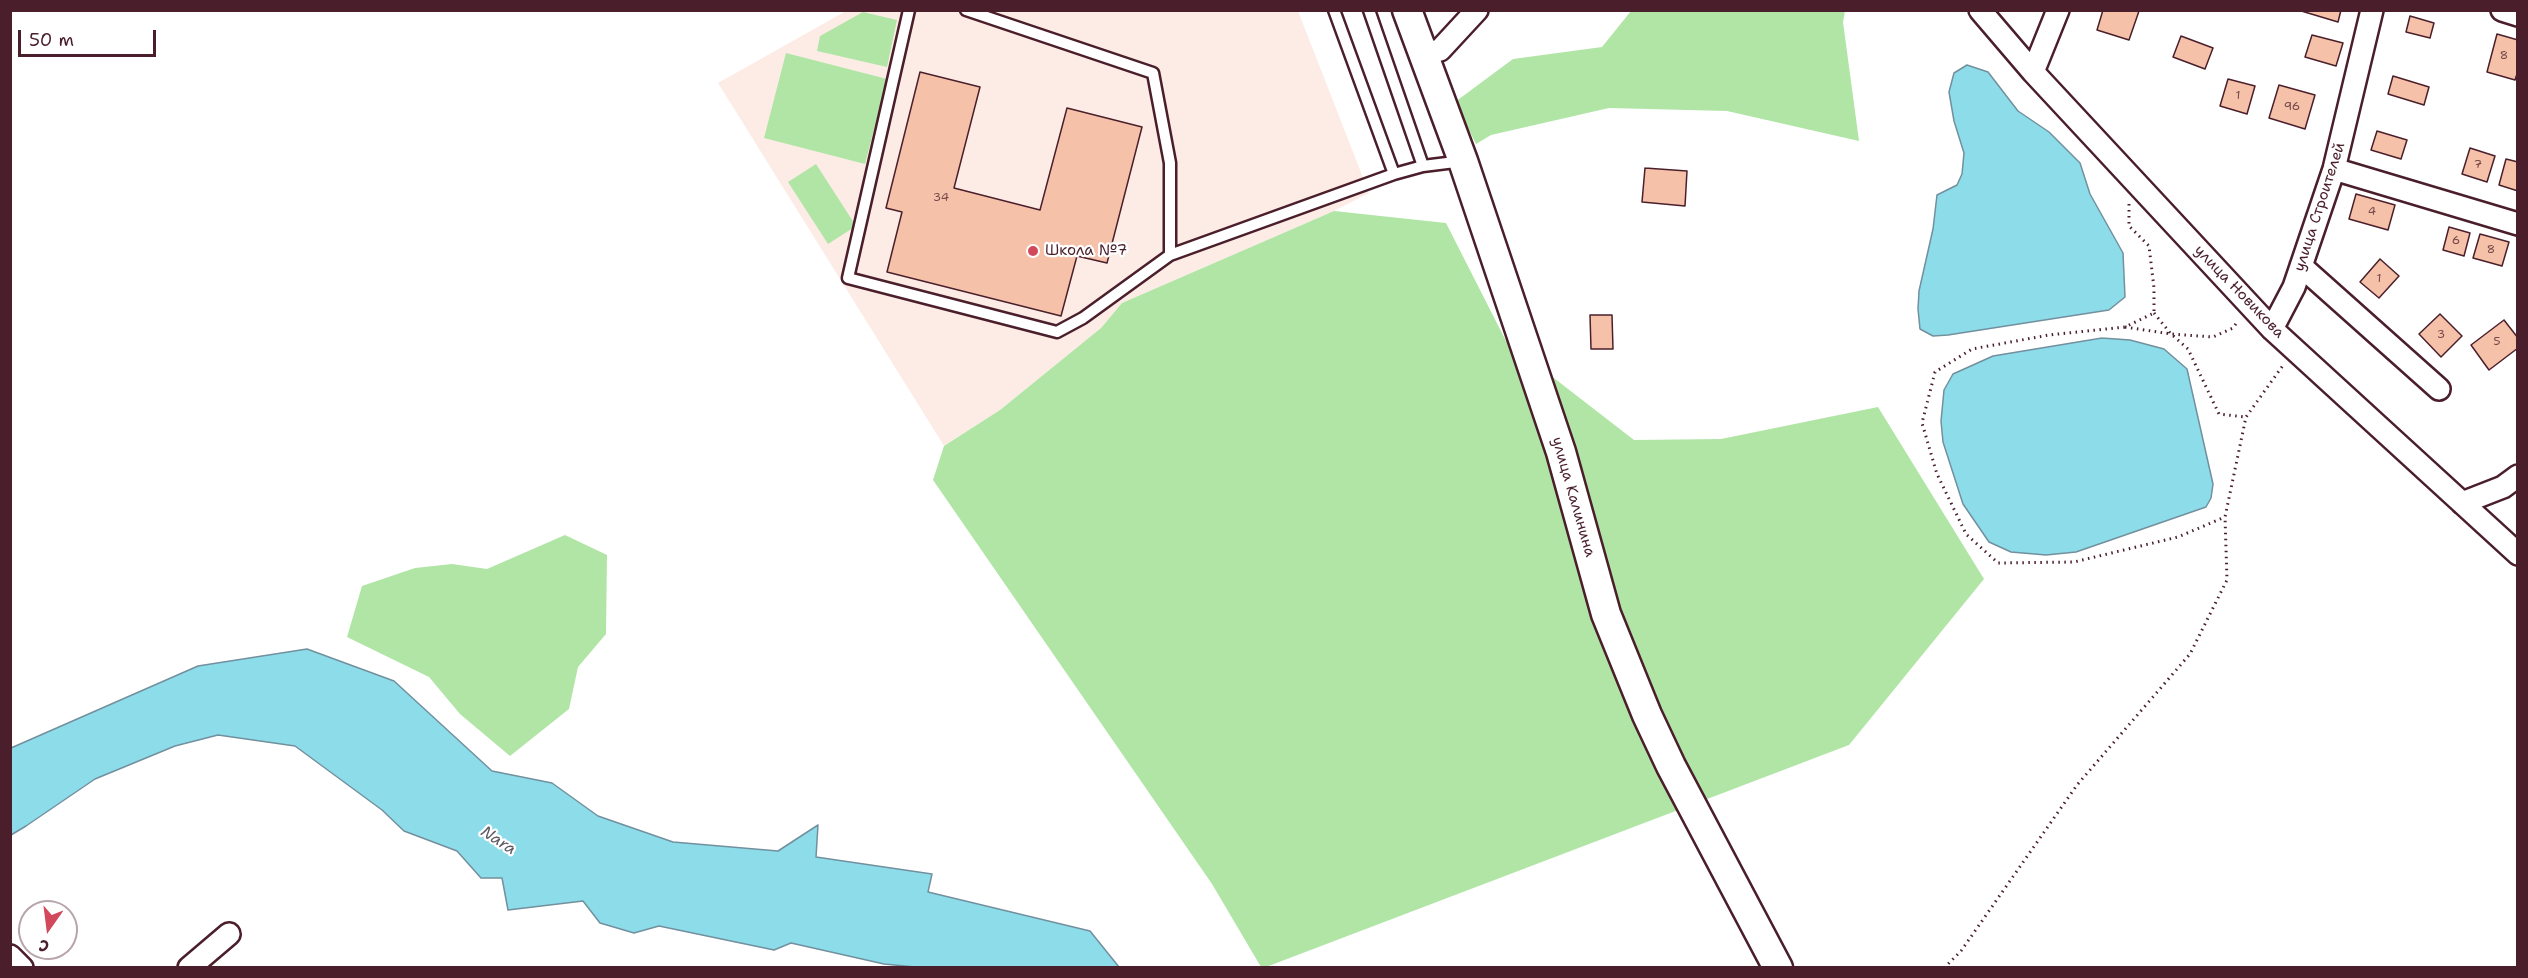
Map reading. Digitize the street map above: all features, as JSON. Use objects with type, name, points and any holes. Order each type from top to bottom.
[{"type":"street","name":"улица Калинина","points":[[1407,10],[1463,161],[1561,452],[1606,615],[1647,716],[1671,766],[1778,968]]},
{"type":"street","points":[[1423,54],[1440,50],[1460,19],[1477,10]]},
{"type":"street","name":"улица Новикова","points":[[1980,10],[2033,72],[2272,329],[2517,554]]},
{"type":"street","points":[[2033,72],[2058,10]]},
{"type":"street","name":"улица Строителей","points":[[2272,329],[2294,287],[2334,169],[2372,10]]},
{"type":"street","points":[[2502,10],[2517,15]]},
{"type":"street","points":[[2334,169],[2517,224]]},
{"type":"street","points":[[2301,266],[2439,389]]},
{"type":"street","points":[[2462,503],[2504,487],[2517,476]]},
{"type":"street","points":[[189,968],[229,934]]},
{"type":"street","points":[[10,956],[22,968]]},
{"type":"lane","points":[[909,10],[848,278],[1057,332],[1083,318],[1170,255],[1394,174],[1423,166],[1463,161]]},
{"type":"lane","points":[[966,10],[1153,73],[1170,163],[1170,255]]},
{"type":"lane","points":[[1334,10],[1394,174]]},
{"type":"lane","points":[[1369,10],[1423,166]]},
{"type":"path","points":[[2129,175],[2129,226],[2149,246],[2154,288],[2154,313],[2170,334],[2188,349],[2219,414],[2246,417]]},
{"type":"path","points":[[2225,517],[2178,537],[2074,562],[1998,563],[1966,534],[1936,474],[1922,423],[1935,372],[1972,349],[2049,335],[2125,327],[2170,334],[2213,337],[2233,328],[2249,305]]},
{"type":"path","points":[[2125,327],[2154,313]]},
{"type":"path","points":[[1944,968],[1961,951],[2077,785],[2190,654],[2227,580],[2225,517],[2246,417],[2294,349]]},
{"type":"shaded area","name":"Школа №7","points":[[846,11],[1298,11],[1369,193],[1334,211],[1122,303],[1101,328],[1000,410],[944,446],[718,83]]},
{"type":"green space","points":[[1631,11],[1845,11],[1843,22],[1859,141],[1727,111],[1609,108],[1491,135],[1476,144],[1455,102],[1513,59],[1602,47]]},
{"type":"green space","points":[[863,12],[897,20],[887,67],[817,51],[820,36]]},
{"type":"green space","points":[[786,53],[887,79],[865,164],[764,138]]},
{"type":"green space","points":[[816,164],[856,226],[828,244],[788,182]]},
{"type":"green space","points":[[1334,211],[1446,223],[1506,341],[1634,440],[1721,439],[1878,407],[1984,579],[1849,745],[1261,967],[1212,884],[933,480],[944,446],[1000,410],[1101,328],[1122,303]]},
{"type":"green space","points":[[565,535],[607,555],[606,634],[578,667],[569,709],[510,756],[460,714],[429,677],[347,637],[362,586],[415,568],[452,564],[487,569]]},
{"type":"water","points":[[1967,65],[1988,72],[2018,111],[2049,132],[2080,163],[2090,194],[2123,253],[2125,297],[2109,310],[1948,335],[1933,336],[1920,329],[1919,291],[1933,229],[1937,195],[1957,185],[1962,174],[1964,153],[1954,121],[1949,92],[1954,73]]},
{"type":"water","points":[[2102,338],[2130,340],[2164,349],[2187,369],[2213,484],[2211,498],[2206,507],[2076,552],[2046,555],[2011,552],[1989,542],[1963,504],[1943,442],[1941,421],[1944,390],[1953,374],[1993,356]]},
{"type":"water","name":"Nara","points":[[307,649],[394,681],[492,771],[552,783],[598,816],[673,842],[778,851],[818,825],[816,857],[932,874],[928,892],[1090,931],[1119,967],[925,968],[884,964],[791,943],[774,950],[659,926],[634,933],[600,923],[583,901],[508,910],[502,878],[481,878],[457,851],[404,831],[382,810],[295,746],[218,735],[175,746],[95,779],[11,835],[11,748],[198,666]]},
{"type":"building","points":[[2103,10],[2139,11],[2129,40],[2097,30]]},
{"type":"building","points":[[2298,10],[2341,10],[2338,22]]},
{"type":"building","points":[[2410,16],[2434,23],[2430,38],[2406,32]]},
{"type":"building","points":[[2497,34],[2518,40],[2518,71],[2515,80],[2487,72]]},
{"type":"building","points":[[2312,35],[2343,43],[2336,66],[2305,57]]},
{"type":"building","points":[[2181,36],[2213,48],[2205,69],[2173,57]]},
{"type":"building","points":[[920,72],[980,87],[954,188],[1040,210],[1067,108],[1142,127],[1107,263],[1077,256],[1061,316],[887,272],[902,212],[886,208]]},
{"type":"building","points":[[2393,76],[2429,87],[2424,105],[2388,94]]},
{"type":"building","points":[[2228,79],[2255,86],[2247,114],[2220,106]]},
{"type":"building","points":[[2279,85],[2315,95],[2305,129],[2269,118]]},
{"type":"building","points":[[2377,131],[2407,140],[2401,159],[2371,150]]},
{"type":"building","points":[[2470,148],[2495,156],[2487,182],[2462,174]]},
{"type":"building","points":[[2506,159],[2518,162],[2518,191],[2499,185]]},
{"type":"building","points":[[1645,168],[1687,171],[1685,206],[1642,202]]},
{"type":"building","points":[[2356,194],[2395,205],[2388,230],[2349,219]]},
{"type":"building","points":[[2449,227],[2470,233],[2464,256],[2443,250]]},
{"type":"building","points":[[2480,234],[2509,242],[2502,266],[2473,258]]},
{"type":"building","points":[[2380,259],[2399,276],[2379,298],[2360,282]]},
{"type":"building","points":[[2440,314],[2462,336],[2441,357],[2419,334]]},
{"type":"building","points":[[1590,315],[1612,315],[1613,349],[1591,349]]},
{"type":"building","points":[[2504,320],[2518,338],[2518,348],[2489,370],[2471,345]]},
{"type":"place","name":"Школа №7","points":[[1033,251]]}]
